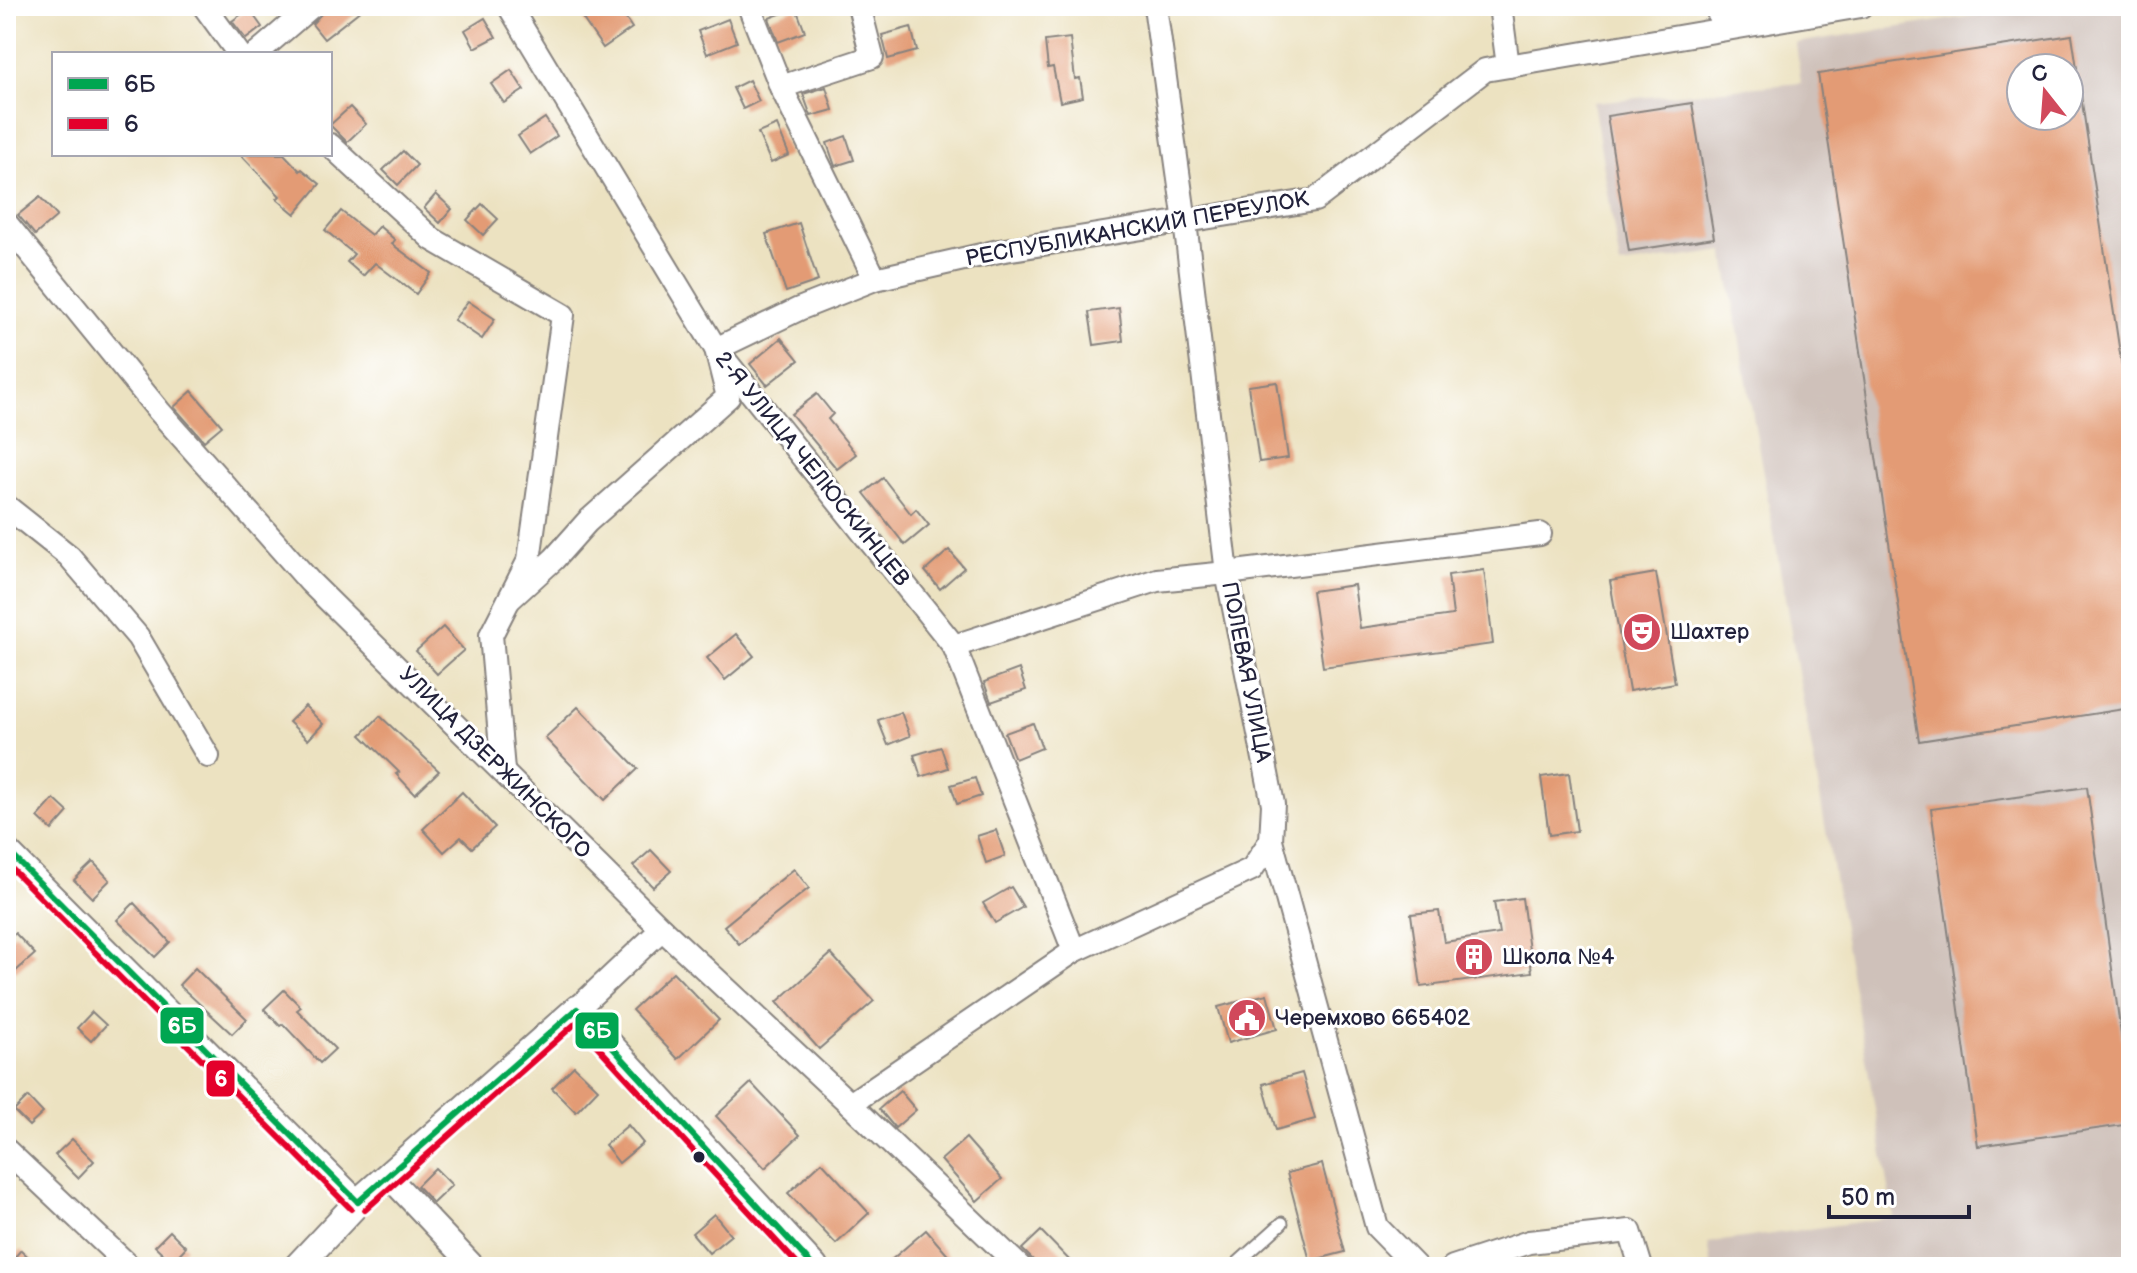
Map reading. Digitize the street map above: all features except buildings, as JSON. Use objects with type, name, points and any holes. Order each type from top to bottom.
[{"type":"street","points":[[204,6],[238,52]]},
{"type":"street","points":[[258,52],[312,6]]},
{"type":"street","name":"2-Я УЛИЦА ЧЕЛЮСКИНЦЕВ","points":[[509,6],[716,349],[954,646],[1074,951]]},
{"type":"street","points":[[749,6],[781,87],[875,279]]},
{"type":"street","points":[[781,87],[872,57],[859,6]]},
{"type":"street","name":"ПОЛЕВАЯ УЛИЦА","points":[[1155,6],[1185,222],[1227,573],[1273,804],[1271,840],[1377,1227],[1416,1267]]},
{"type":"street","points":[[1500,6],[1508,66]]},
{"type":"street","points":[[1717,6],[1722,29]]},
{"type":"street","name":"РЕСПУБЛИКАНСКИЙ ПЕРЕУЛОК","points":[[716,349],[799,309],[875,279],[999,251],[1315,200],[1485,70],[1861,6]]},
{"type":"street","points":[[332,147],[432,239],[563,315],[529,560],[491,635],[503,770]]},
{"type":"street","name":"УЛИЦА ДЗЕРЖИНСКОГО","points":[[6,223],[159,411],[310,582],[662,929],[1020,1267]]},
{"type":"street","points":[[509,600],[554,559],[587,522],[728,397],[716,349]]},
{"type":"street","points":[[6,506],[69,556],[138,637],[208,756]]},
{"type":"street","points":[[954,646],[1157,580],[1540,534]]},
{"type":"street","points":[[850,1104],[1074,951],[1252,869],[1271,840]]},
{"type":"street","points":[[6,849],[358,1202]]},
{"type":"street","points":[[297,1267],[358,1202],[577,1009],[662,929]]},
{"type":"street","points":[[577,1009],[814,1267]]},
{"type":"street","points":[[6,1150],[130,1267]]},
{"type":"street","points":[[388,1176],[474,1267]]},
{"type":"street","points":[[1453,1267],[1529,1242],[1630,1231],[1641,1267]]},
{"type":"lane","points":[[1233,1267],[1282,1223]]},
{"type":"shaded area","points":[[2037,6],[2131,6],[2131,1267],[1712,1267],[1708,1243],[1894,1217],[1724,251],[1620,266],[1593,102],[1801,83],[1796,43]]},
{"type":"transit line","name":"6Б","points":[[6,849],[358,1202]]},
{"type":"transit line","name":"6","points":[[6,863],[351,1209]]},
{"type":"transit line","name":"6Б","points":[[358,1202],[577,1009],[814,1267]]},
{"type":"transit line","name":"6","points":[[365,1210],[576,1023],[800,1267]]},
{"type":"place","name":"Шахтер","points":[[1642,632]]},
{"type":"place","name":"Школа №4","points":[[1474,957]]},
{"type":"place","name":"Черемхово 665402","points":[[1247,1018]]}]
